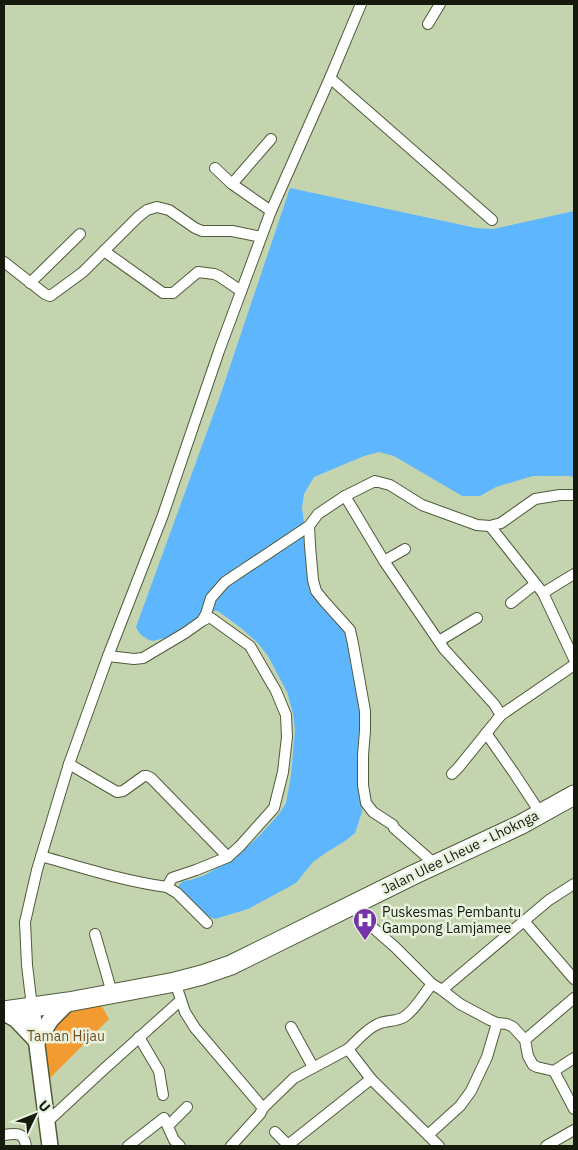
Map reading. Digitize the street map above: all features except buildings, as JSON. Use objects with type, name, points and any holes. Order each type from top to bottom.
[{"type":"highway","name":"Jalan Ulee Lheue - Lhoknga","points":[[4,1011],[68,1002],[176,982],[202,976],[232,965],[541,814],[574,795]]},
{"type":"main road","points":[[37,1041],[51,1019],[68,1002]]},
{"type":"main road","points":[[32,1007],[50,1146]]},
{"type":"main road","points":[[4,1011],[16,1019],[37,1041]]},
{"type":"street","points":[[32,1007],[27,965],[25,922],[41,856],[69,764],[162,515],[270,211],[361,4]]},
{"type":"street","points":[[428,24],[440,4]]},
{"type":"street","points":[[330,78],[492,220]]},
{"type":"street","points":[[232,184],[271,139]]},
{"type":"street","points":[[215,168],[232,184],[270,211]]},
{"type":"street","points":[[4,262],[50,296],[83,272],[138,217],[147,210],[157,207],[169,210],[202,231],[232,232],[261,237]]},
{"type":"street","points":[[30,283],[80,234]]},
{"type":"street","points":[[104,251],[163,293],[172,293],[198,272],[219,276],[241,291]]},
{"type":"street","points":[[203,619],[211,598],[225,582],[308,526],[318,514],[345,496],[376,481],[390,484],[422,505],[477,525],[490,526],[501,523],[535,499],[560,494],[574,496]]},
{"type":"street","points":[[345,496],[384,561],[444,649],[494,704],[501,715]]},
{"type":"street","points":[[308,526],[316,591],[350,630],[353,644],[365,711],[363,785],[366,803],[373,812],[393,825],[394,828],[436,865]]},
{"type":"street","points":[[490,526],[543,593],[574,659]]},
{"type":"street","points":[[384,561],[405,549]]},
{"type":"street","points":[[543,593],[574,574]]},
{"type":"street","points":[[511,603],[535,584]]},
{"type":"street","points":[[108,656],[134,659],[143,658],[185,633],[203,619],[208,618],[214,620],[250,646],[276,691],[286,715],[287,737],[283,772],[274,808],[228,857],[172,878],[167,887]]},
{"type":"street","points":[[439,641],[477,618]]},
{"type":"street","points":[[452,774],[501,715],[574,665]]},
{"type":"street","points":[[486,733],[541,814]]},
{"type":"street","points":[[69,764],[117,792],[123,791],[144,776],[147,776],[228,857]]},
{"type":"street","points":[[41,856],[107,875],[167,887],[177,893],[207,922]]},
{"type":"street","points":[[442,990],[549,900],[574,884]]},
{"type":"street","points":[[350,906],[432,984],[460,1004],[496,1023],[507,1024],[513,1027],[525,1040],[528,1056],[533,1065],[554,1071],[574,1058]]},
{"type":"street","points":[[524,921],[574,979]]},
{"type":"street","points":[[94,934],[112,993]]},
{"type":"street","points":[[176,982],[185,1012],[196,1028],[263,1108]]},
{"type":"street","points":[[231,1146],[260,1114],[263,1108],[294,1078],[348,1049],[372,1028],[386,1021],[398,1020],[405,1016],[432,984]]},
{"type":"street","points":[[525,1040],[574,998]]},
{"type":"street","points":[[47,1122],[181,1000]]},
{"type":"street","points":[[428,1135],[460,1106],[471,1091],[488,1057],[496,1023]]},
{"type":"street","points":[[291,1027],[314,1067]]},
{"type":"street","points":[[139,1037],[159,1071],[163,1095]]},
{"type":"street","points":[[348,1049],[371,1079],[439,1146]]},
{"type":"street","points":[[554,1071],[574,1109]]},
{"type":"street","points":[[275,1132],[288,1145],[371,1079]]},
{"type":"street","points":[[168,1126],[187,1107]]},
{"type":"street","points":[[128,1146],[164,1118],[176,1145]]},
{"type":"street","points":[[546,1146],[574,1130]]},
{"type":"street","points":[[4,1135],[16,1133],[21,1135],[25,1140],[26,1146]]},
{"type":"green space","name":"Taman Hijau","points":[[99,1001],[109,1019],[49,1079],[44,1039],[61,1014]]},
{"type":"water","points":[[290,188],[476,228],[493,229],[574,211],[574,477],[533,476],[496,487],[480,496],[462,496],[394,456],[379,452],[364,456],[314,477],[304,494],[302,508],[312,579],[342,627],[348,641],[363,720],[360,784],[362,812],[355,833],[313,862],[296,883],[248,909],[215,919],[205,915],[180,892],[179,885],[183,881],[205,875],[239,855],[279,814],[286,803],[291,775],[295,730],[293,713],[287,692],[268,656],[257,642],[218,611],[210,611],[172,636],[153,641],[140,634],[136,627],[219,399]]},
{"type":"place","name":"Puskesmas Pembantu Gampong Lamjamee","points":[[365,941]]}]
